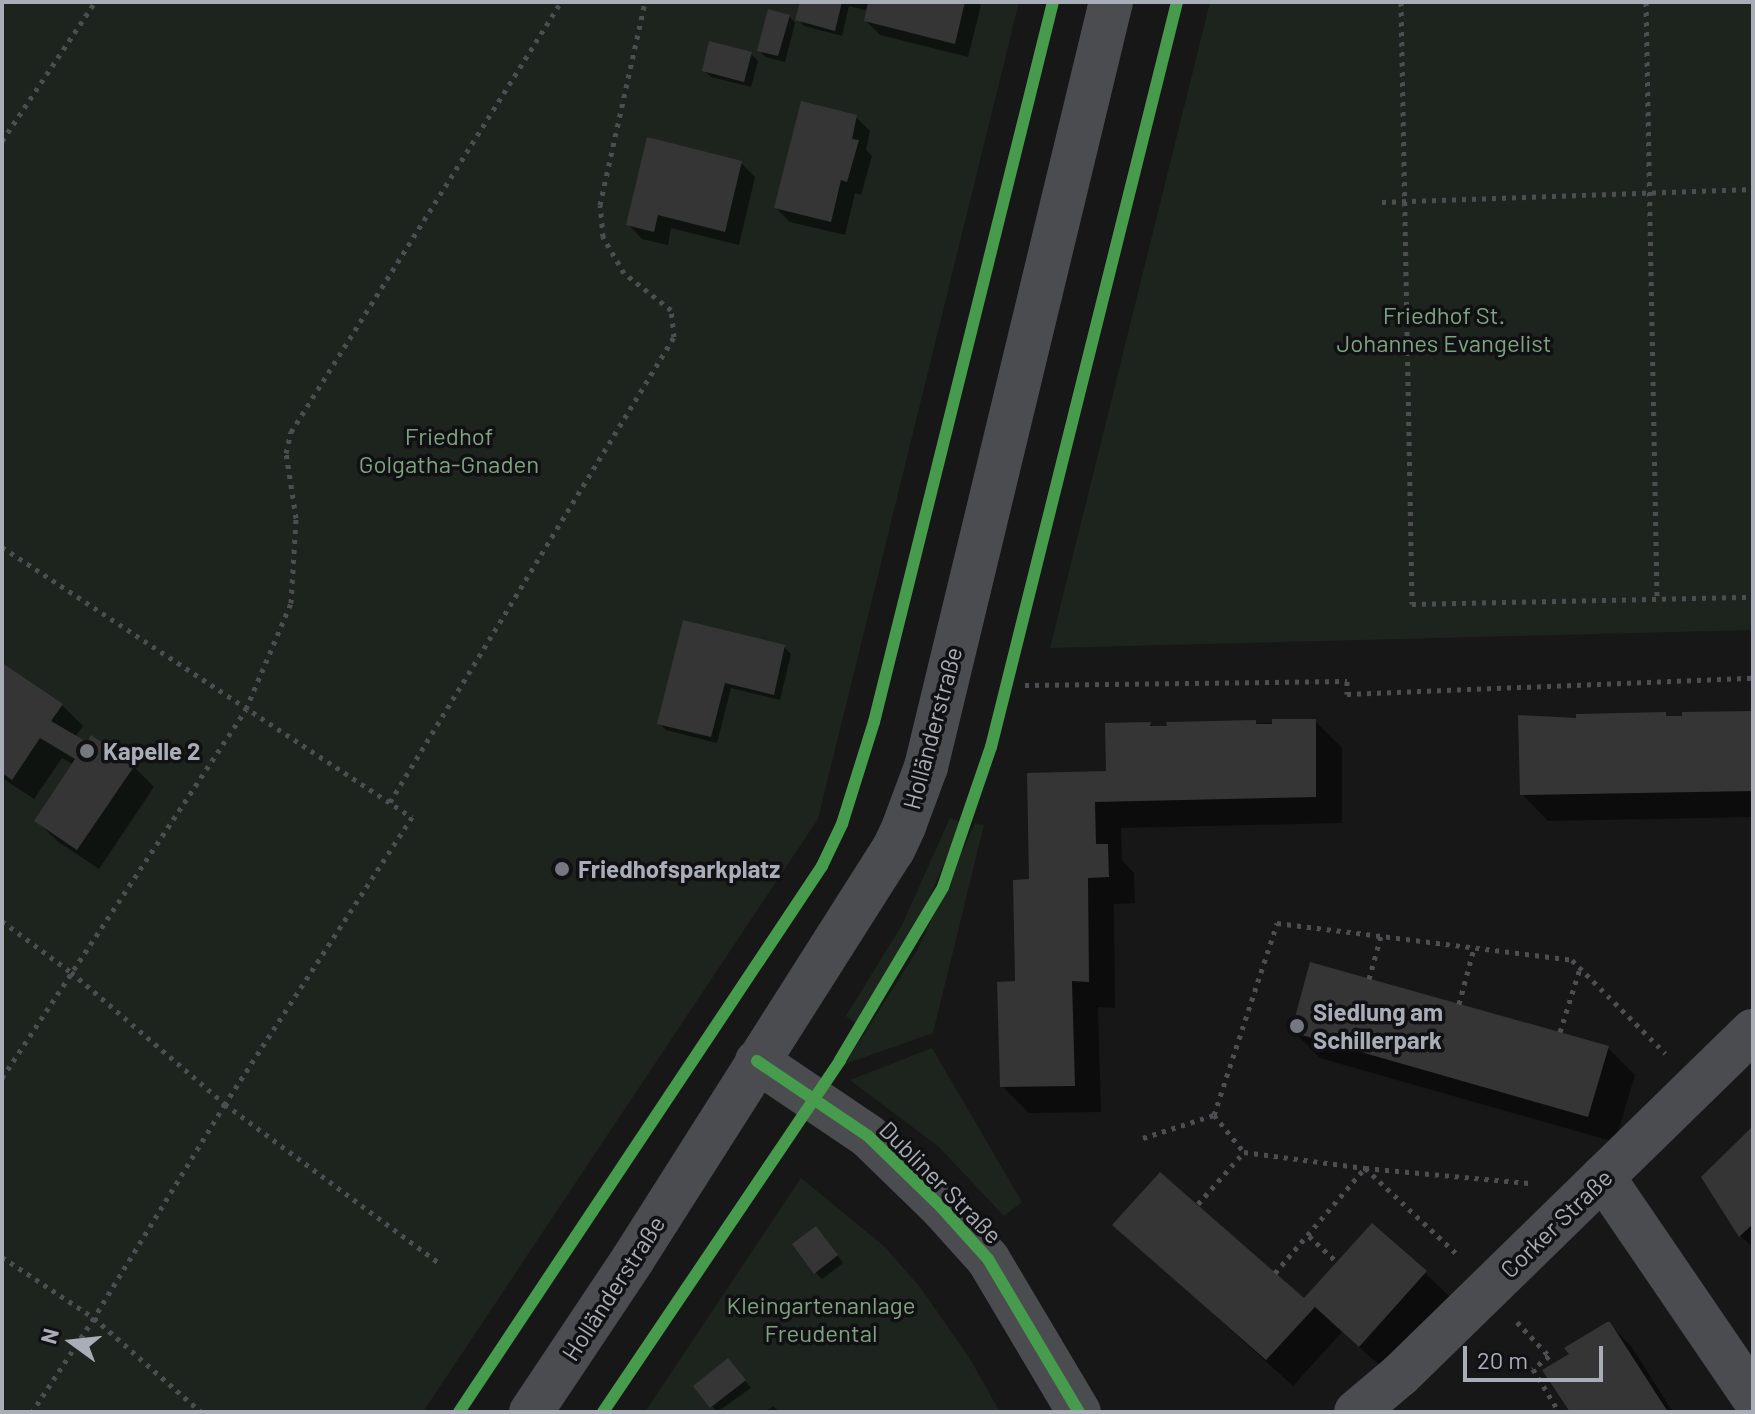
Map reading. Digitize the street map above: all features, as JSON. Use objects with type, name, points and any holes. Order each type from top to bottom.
[{"type":"street","name":"Holländerstraße","points":[[531,1412],[893,850],[926,767],[1111,2]]},
{"type":"street","name":"Corker Straße","points":[[1356,1412],[1400,1375],[1753,1031]]},
{"type":"street","name":"Dubliner Straße","points":[[757,1061],[868,1136],[942,1208],[988,1259],[1079,1412]]},
{"type":"street","points":[[1603,1177],[1753,1397]]},
{"type":"path","points":[[2,141],[95,2]]},
{"type":"path","points":[[2,1078],[246,709],[291,603],[296,518],[286,453],[291,432],[561,2]]},
{"type":"path","points":[[390,802],[674,337],[671,310],[624,273],[603,237],[600,205],[645,2]]},
{"type":"path","points":[[1401,2],[1412,604],[1753,597]]},
{"type":"path","points":[[1646,2],[1657,599]]},
{"type":"path","points":[[1382,202],[1753,189]]},
{"type":"path","points":[[2,547],[412,817],[225,1104],[94,1318],[32,1412]]},
{"type":"path","points":[[1025,685],[1347,681],[1347,694],[1753,678]]},
{"type":"path","points":[[2,921],[71,972],[225,1104],[438,1262]]},
{"type":"path","points":[[1214,1115],[1277,923],[1572,960],[1673,1062]]},
{"type":"path","points":[[1369,979],[1381,936]]},
{"type":"path","points":[[1459,1004],[1474,948]]},
{"type":"path","points":[[1560,1032],[1580,968]]},
{"type":"path","points":[[1143,1138],[1214,1115]]},
{"type":"path","points":[[1214,1115],[1244,1152],[1365,1168],[1547,1185]]},
{"type":"path","points":[[1198,1204],[1244,1152]]},
{"type":"path","points":[[1275,1273],[1365,1168]]},
{"type":"path","points":[[1365,1168],[1467,1262]]},
{"type":"path","points":[[1309,1236],[1337,1262]]},
{"type":"path","points":[[2,1257],[94,1318],[201,1412]]},
{"type":"path","points":[[1513,1318],[1549,1356],[1533,1369],[1559,1412]]},
{"type":"green space","name":"Friedhof Golgatha-Gnaden","points":[[2,2],[1019,2],[818,819],[423,1412],[2,1412]]},
{"type":"green space","name":"Friedhof St. Johannes Evangelist","points":[[1210,2],[1753,2],[1753,630],[1050,648]]},
{"type":"green space","points":[[950,818],[962,822],[926,905],[856,1023],[846,1016],[902,925]]},
{"type":"green space","points":[[975,823],[984,825],[933,1033],[845,1064],[918,949]]},
{"type":"green space","points":[[932,1048],[1022,1202],[1004,1216],[939,1147],[850,1080]]},
{"type":"green space","name":"Kleingartenanlage Freudental","points":[[801,1178],[884,1246],[920,1287],[970,1359],[1000,1412],[645,1412]]},
{"type":"building","points":[[800,2],[842,2],[835,31],[795,20]]},
{"type":"building","points":[[868,2],[965,2],[955,44],[864,21]]},
{"type":"building","points":[[768,9],[790,15],[778,56],[757,51]]},
{"type":"building","points":[[709,41],[752,52],[744,82],[702,71]]},
{"type":"building","points":[[801,101],[857,115],[852,139],[859,140],[847,182],[841,180],[831,222],[774,208]]},
{"type":"building","points":[[647,137],[742,161],[725,232],[658,215],[654,232],[626,225]]},
{"type":"building","points":[[683,620],[785,645],[774,695],[725,683],[711,737],[657,724]]},
{"type":"building","name":"Kapelle 2","points":[[2,663],[63,704],[51,721],[87,742],[91,735],[135,765],[77,850],[34,821],[75,759],[40,738],[12,780],[2,773]]},
{"type":"building","points":[[1753,711],[1753,791],[1520,795],[1518,715],[1576,718],[1576,714],[1666,712],[1666,716],[1682,716],[1682,712]]},
{"type":"building","points":[[1272,719],[1316,719],[1316,797],[1095,802],[1096,844],[1108,844],[1109,877],[1088,878],[1089,982],[1072,981],[1075,1086],[1000,1087],[997,982],[1015,981],[1013,880],[1029,879],[1027,773],[1106,771],[1105,723],[1151,722],[1150,726],[1167,726],[1166,722],[1256,720],[1256,724],[1272,724]]},
{"type":"building","points":[[1310,962],[1609,1046],[1588,1117],[1291,1032]]},
{"type":"building","points":[[1753,1126],[1753,1224],[1739,1237],[1701,1177]]},
{"type":"building","points":[[1160,1172],[1304,1298],[1372,1223],[1427,1271],[1359,1347],[1315,1307],[1266,1360],[1112,1225]]},
{"type":"building","points":[[816,1226],[838,1255],[814,1274],[792,1244]]},
{"type":"building","points":[[1610,1322],[1668,1412],[1570,1412],[1542,1370],[1569,1354],[1564,1348]]},
{"type":"building","points":[[728,1358],[746,1380],[710,1408],[693,1386]]},
{"type":"cycle path","points":[[459,1412],[822,866],[842,824],[874,722],[1053,2]]},
{"type":"cycle path","points":[[603,1412],[840,1060],[943,887],[991,747],[1177,2]]},
{"type":"cycle path","points":[[757,1061],[868,1136],[942,1208],[988,1259],[1079,1412]]},
{"type":"place","name":"Kapelle 2","points":[[87,751]]},
{"type":"place","name":"Friedhofsparkplatz","points":[[562,869]]},
{"type":"place","name":"Siedlung am Schillerpark","points":[[1297,1026]]}]
